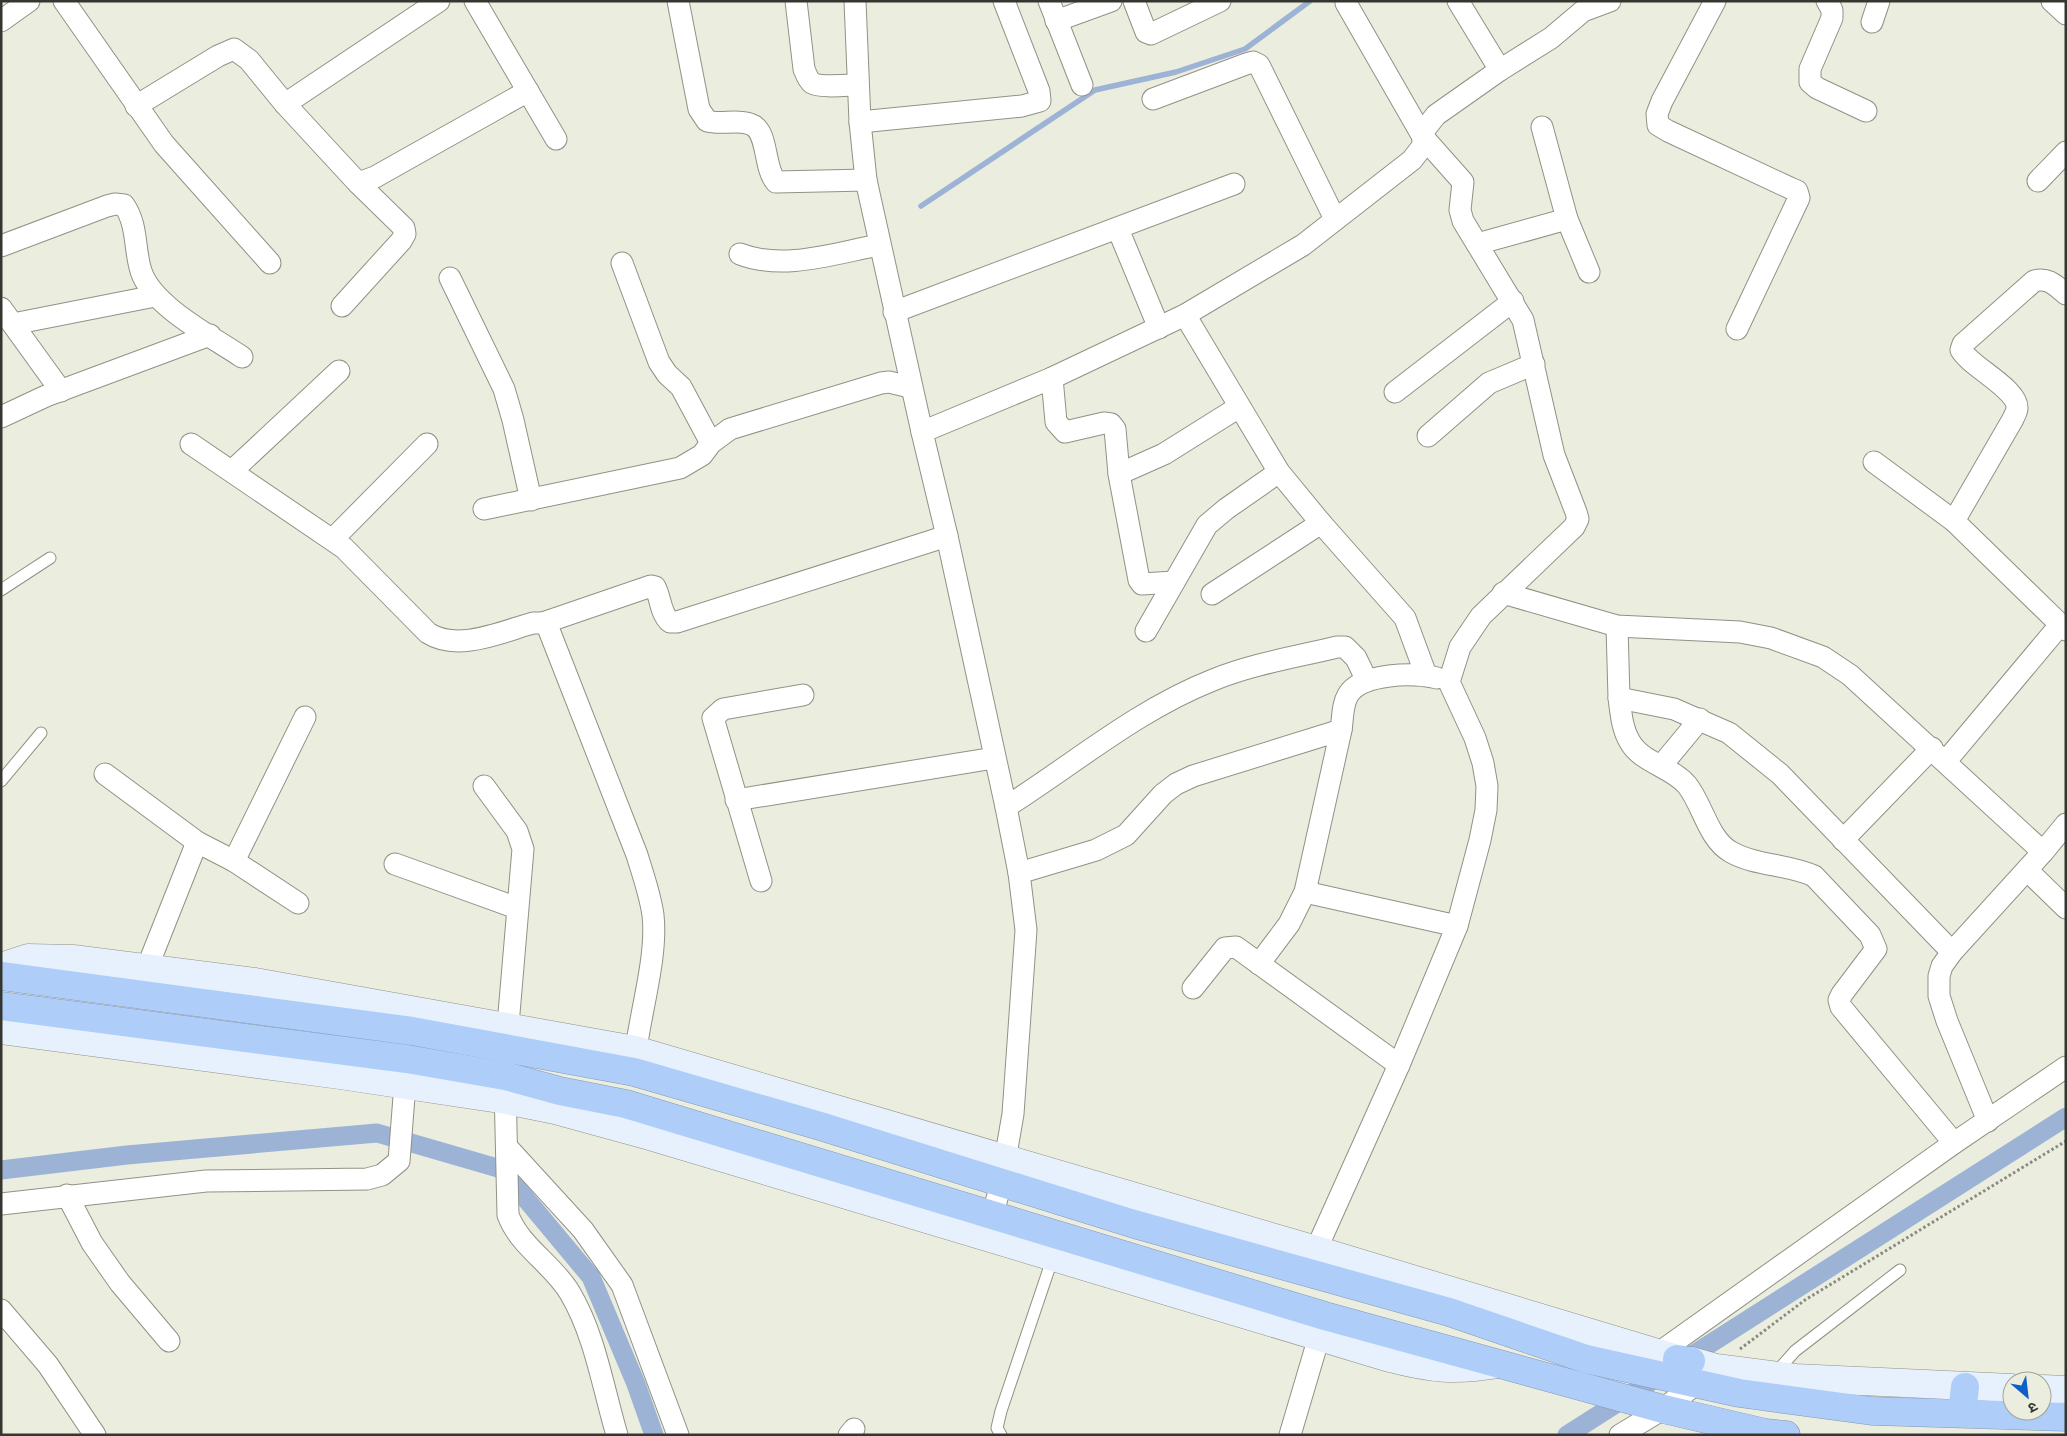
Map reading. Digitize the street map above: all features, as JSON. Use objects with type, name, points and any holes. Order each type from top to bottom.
[{"type":"highway","points":[[1,976],[412,1031],[506,1037],[634,1061],[820,1126],[1004,1171],[1134,1224],[1449,1312],[1586,1359],[1680,1368],[1872,1411],[2066,1417]]},
{"type":"highway","points":[[1,1006],[505,1088],[560,1091],[626,1104],[1325,1316],[1612,1396],[1773,1434]]},
{"type":"highway","points":[[1962,1413],[1965,1387]]},
{"type":"street","points":[[1,21],[28,1]]},
{"type":"street","points":[[64,1],[164,144],[270,263]]},
{"type":"street","points":[[285,104],[439,1]]},
{"type":"street","points":[[476,1],[556,139]]},
{"type":"street","points":[[678,1],[700,109],[707,122],[744,122],[758,128],[762,135],[768,169],[776,182],[866,180]]},
{"type":"street","points":[[796,1],[804,69],[807,77],[812,83],[820,85],[858,85]]},
{"type":"street","points":[[855,1],[860,122],[866,180],[910,387],[947,536],[1006,807],[1019,873],[1026,930],[1016,1090],[1004,1171],[993,1214]]},
{"type":"street","points":[[860,122],[1032,105],[1040,101],[1041,97],[1004,1]]},
{"type":"street","points":[[1082,85],[1052,11],[1111,1]]},
{"type":"street","points":[[1134,1],[1146,32],[1151,34],[1220,1]]},
{"type":"street","points":[[1458,1],[1500,70]]},
{"type":"street","points":[[922,432],[1052,378],[1159,328],[1185,315],[1282,258],[1412,160],[1422,147],[1425,130],[1436,115],[1500,70],[1551,38],[1583,11],[1610,1]]},
{"type":"street","points":[[1715,1],[1662,101],[1657,114],[1658,124],[1668,131],[1797,191],[1800,198],[1737,329]]},
{"type":"street","points":[[1827,1],[1832,10],[1832,18],[1810,69],[1810,82],[1816,88],[1866,111]]},
{"type":"street","points":[[1872,22],[1879,1]]},
{"type":"street","points":[[2052,1],[2066,14]]},
{"type":"street","points":[[1316,1250],[1399,1065],[1457,926],[1480,840],[1487,786],[1475,738],[1449,682],[1460,647],[1481,616],[1574,527],[1578,519],[1554,455],[1523,320],[1461,217],[1464,188],[1461,177],[1423,137],[1346,3]]},
{"type":"street","points":[[136,106],[218,56],[234,50],[249,60],[285,104],[358,183],[404,228],[401,241],[342,306]]},
{"type":"street","points":[[1153,99],[1246,64],[1253,62],[1259,65],[1335,219]]},
{"type":"street","points":[[358,183],[374,177],[528,90]]},
{"type":"street","points":[[1542,127],[1567,220],[1589,272]]},
{"type":"street","points":[[2038,181],[2066,152]]},
{"type":"street","points":[[894,312],[1234,184]]},
{"type":"street","points":[[1,246],[107,206],[115,204],[124,205],[133,223],[141,270],[148,287],[155,296],[242,357]]},
{"type":"street","points":[[1477,244],[1567,220]]},
{"type":"street","points":[[1118,229],[1159,328]]},
{"type":"street","points":[[740,254],[757,260],[778,262],[877,234]]},
{"type":"street","points":[[622,263],[659,362],[667,374],[681,387],[710,443]]},
{"type":"street","points":[[450,278],[504,389],[514,420],[531,500]]},
{"type":"street","points":[[1954,521],[2013,419],[2017,408],[2015,399],[2007,390],[1966,359],[1961,350],[1963,344],[2034,281],[2043,278],[2052,282],[2066,294]]},
{"type":"street","points":[[61,391],[7,316],[155,296]]},
{"type":"street","points":[[1395,392],[1513,301]]},
{"type":"street","points":[[1185,315],[1279,472],[1321,523],[1398,607],[1405,618],[1426,675]]},
{"type":"street","points":[[1,417],[61,391],[210,335]]},
{"type":"street","points":[[1428,436],[1489,383],[1534,364]]},
{"type":"street","points":[[232,471],[339,371]]},
{"type":"street","points":[[1052,378],[1056,422],[1060,428],[1065,432],[1104,423],[1111,424],[1114,429],[1139,580],[1142,584],[1174,582]]},
{"type":"street","points":[[484,510],[680,468],[702,455],[710,443],[730,429],[881,383],[889,382],[910,387]]},
{"type":"street","points":[[1120,474],[1164,454],[1239,406]]},
{"type":"street","points":[[191,444],[333,539],[359,562],[428,633],[439,640],[462,641],[533,623],[543,623],[651,586],[655,587],[658,592],[666,618],[670,622],[677,622],[947,536]]},
{"type":"street","points":[[333,539],[427,444]]},
{"type":"street","points":[[1843,840],[1939,754],[2063,628],[1954,521],[1874,462]]},
{"type":"street","points":[[1146,632],[1207,525],[1226,509],[1279,472]]},
{"type":"street","points":[[1212,594],[1321,523]]},
{"type":"street","points":[[1503,593],[1617,626],[1740,632],[1797,646],[1823,657],[1850,675],[1939,754],[2043,852]]},
{"type":"street","points":[[543,623],[547,625],[551,634],[637,855],[648,890],[653,916],[653,945],[634,1061]]},
{"type":"street","points":[[1617,626],[1619,698],[1623,725],[1630,743],[1637,751],[1686,784],[1712,831],[1729,851],[1756,862],[1805,872],[1814,876],[1870,935],[1876,948],[1842,994],[1839,1000],[1841,1007],[1954,1143]]},
{"type":"street","points":[[1006,807],[1136,720],[1195,688],[1228,674],[1338,647],[1345,647],[1356,658],[1366,681]]},
{"type":"street","points":[[1259,964],[1289,924],[1305,892],[1341,730],[1345,703],[1349,694],[1356,686],[1366,681],[1411,674],[1426,675],[1449,682]]},
{"type":"street","points":[[761,881],[713,718],[717,712],[723,709],[803,695]]},
{"type":"street","points":[[1619,698],[1674,709],[1700,719],[1729,733],[1753,751],[1780,774],[1952,952]]},
{"type":"street","points":[[234,861],[305,717]]},
{"type":"street","points":[[1661,766],[1700,719]]},
{"type":"street","points":[[1019,873],[1096,850],[1126,835],[1163,794],[1184,780],[1341,730]]},
{"type":"street","points":[[736,800],[994,758]]},
{"type":"street","points":[[105,774],[198,842],[234,861],[298,903]]},
{"type":"street","points":[[484,786],[508,816],[522,841],[506,1037],[505,1088],[508,1216],[514,1231],[556,1275],[569,1291],[580,1311],[617,1435]]},
{"type":"street","points":[[1988,1121],[1947,1021],[1940,996],[1939,976],[1942,966],[1952,952],[2066,824]]},
{"type":"street","points":[[147,968],[198,842]]},
{"type":"street","points":[[395,864],[517,908]]},
{"type":"street","points":[[2027,870],[2066,908]]},
{"type":"street","points":[[1305,892],[1457,926]]},
{"type":"street","points":[[1193,988],[1225,948],[1236,947],[1399,1065]]},
{"type":"street","points":[[1,968],[28,958],[41,958],[147,968],[255,982],[506,1037]]},
{"type":"street","points":[[1,1030],[406,1072],[399,1161],[382,1176],[367,1179],[206,1181],[67,1195],[1,1204]]},
{"type":"street","points":[[1620,1435],[1662,1409],[1680,1368],[1954,1143],[2066,1067]]},
{"type":"street","points":[[505,1088],[555,1110],[650,1136],[1319,1337],[1426,1367],[1449,1369],[1498,1364]]},
{"type":"street","points":[[507,1157],[583,1230],[622,1285],[678,1435]]},
{"type":"street","points":[[1004,1171],[1316,1250],[1680,1368]]},
{"type":"street","points":[[67,1195],[92,1244],[120,1283],[169,1341]]},
{"type":"street","points":[[1,1310],[48,1365],[95,1435]]},
{"type":"street","points":[[1290,1435],[1319,1337]]},
{"type":"street","points":[[1766,1386],[1843,1382],[2002,1388]]},
{"type":"street","points":[[2052,1389],[2066,1390]]},
{"type":"street","points":[[1662,1409],[1715,1435]]},
{"type":"lane","points":[[1,590],[50,558]]},
{"type":"lane","points":[[1,781],[41,733]]},
{"type":"lane","points":[[1001,1435],[997,1428],[1001,1411],[1053,1257]]},
{"type":"lane","points":[[1766,1386],[1795,1351],[1900,1270]]},
{"type":"path","points":[[1680,1368],[1805,1300],[2066,1142]]},
{"type":"waterway","points":[[921,206],[1095,90],[1176,72],[1245,49],[1310,1]]},
{"type":"waterway","points":[[1567,1435],[2066,1117]]},
{"type":"waterway","points":[[1,1170],[127,1155],[377,1133],[501,1169],[591,1277],[636,1384],[654,1435]]}]
